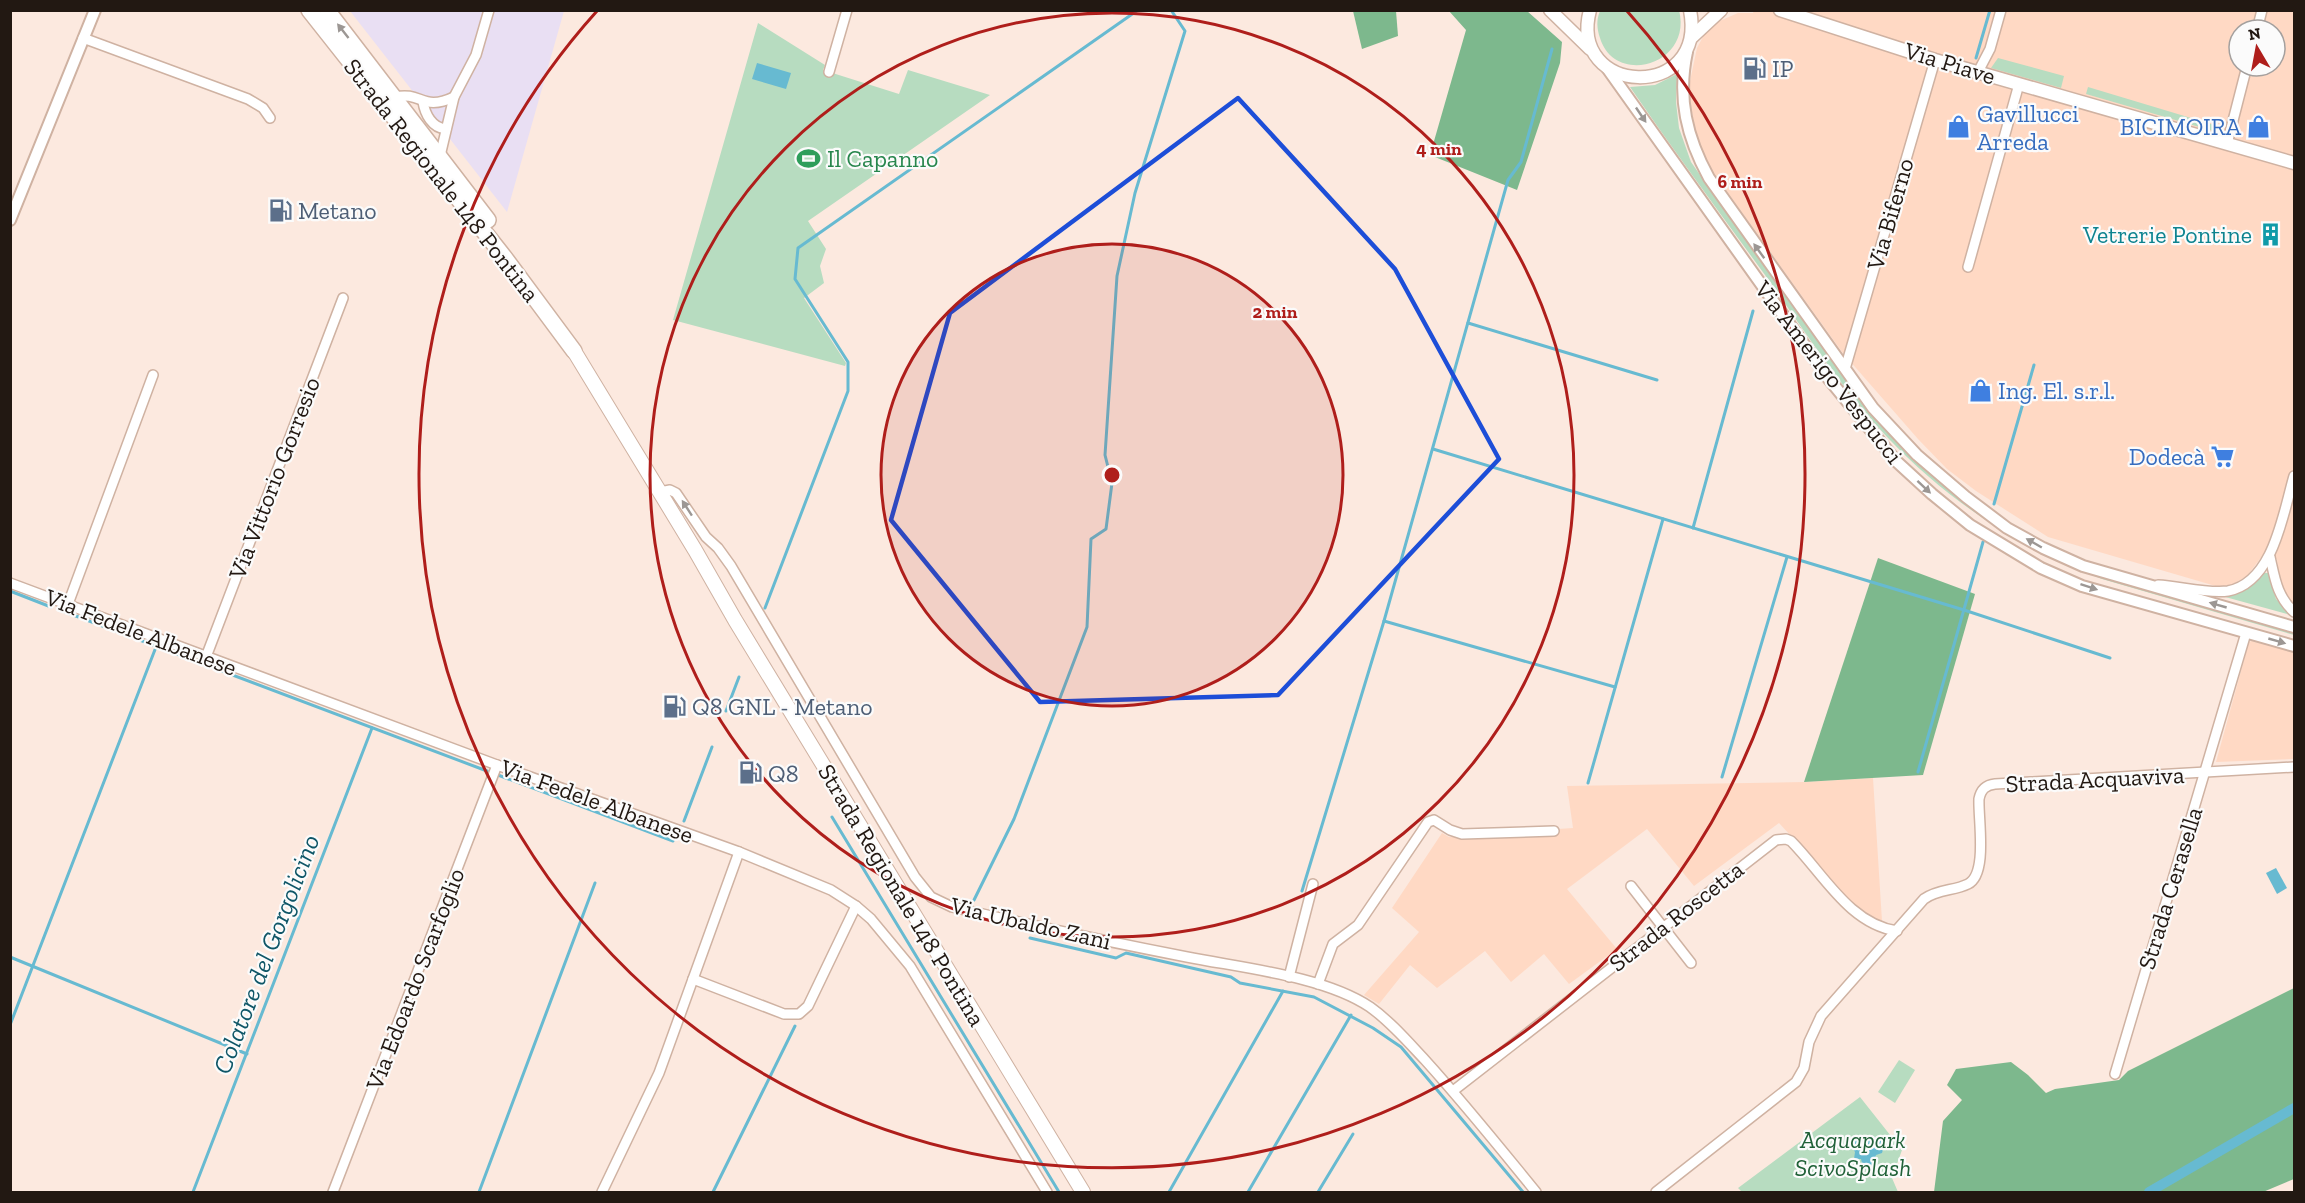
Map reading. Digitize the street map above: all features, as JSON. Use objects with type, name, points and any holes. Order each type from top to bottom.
[{"type":"highway","name":"Strada Regionale 148 Pontina","points":[[309,10],[490,239],[574,351]]},
{"type":"highway","name":"Strada Regionale 148 Pontina","points":[[327,10],[512,251],[574,351]]},
{"type":"main road","points":[[1550,10],[1607,68],[1637,79],[1653,77],[1667,71],[1680,60],[1703,24],[1721,10]]},
{"type":"main road","points":[[1590,10],[1587,21],[1588,38],[1595,54]]},
{"type":"main road","points":[[1690,10],[1692,24],[1690,42]]},
{"type":"main road","name":"Via Piave","points":[[1780,10],[1935,60],[2295,163]]},
{"type":"main road","name":"Strada Regionale 148 Pontina","points":[[574,351],[1083,1192]]},
{"type":"street","points":[[10,220],[94,10]]},
{"type":"street","points":[[440,156],[454,97],[476,55],[489,10]]},
{"type":"street","points":[[829,72],[847,10]]},
{"type":"street","points":[[1978,72],[1990,49],[2001,10]]},
{"type":"street","points":[[83,38],[248,99],[263,108],[270,118]]},
{"type":"street","name":"Via Amerigo Vespucci","points":[[1690,42],[1682,79],[1683,105],[1689,137],[1698,158],[1727,206],[1873,408],[1917,455],[2007,528],[2043,548],[2083,566],[2295,627]]},
{"type":"street","name":"Via Biferno","points":[[1845,369],[1935,60]]},
{"type":"street","name":"Via Amerigo Vespucci","points":[[1607,68],[1828,378],[1896,461],[1932,494],[1970,525],[2041,568],[2082,586],[2295,646]]},
{"type":"street","points":[[2227,144],[2244,78]]},
{"type":"street","points":[[1968,267],[2019,84]]},
{"type":"street","points":[[395,97],[412,96],[431,104],[454,97]]},
{"type":"street","points":[[423,102],[425,113],[432,122],[441,129],[446,129]]},
{"type":"street","name":"Via Vittorio Gorresio","points":[[206,657],[343,298]]},
{"type":"street","points":[[68,604],[153,375]]},
{"type":"street","points":[[2143,584],[2218,591],[2229,591],[2242,586],[2255,576],[2270,557],[2295,476]]},
{"type":"street","name":"Via Ubaldo Zani","points":[[660,492],[670,490],[676,493],[706,537],[731,566],[915,877],[931,897],[941,903],[960,908],[1140,948],[1289,977],[1318,984],[1349,996],[1377,1013],[1399,1032],[1453,1091],[1536,1192]]},
{"type":"street","points":[[2270,557],[2278,591],[2284,603],[2295,612]]},
{"type":"street","name":"Via Fedele Albanese","points":[[10,583],[497,765],[739,852],[827,888],[856,906],[885,934],[916,975],[1047,1192]]},
{"type":"street","name":"Strada Cerasella","points":[[2115,1074],[2246,633]]},
{"type":"street","name":"Via Edoardo Scarfoglio","points":[[333,1192],[497,765]]},
{"type":"street","name":"Strada Acquaviva","points":[[1656,1192],[1796,1082],[1804,1068],[1812,1033],[1821,1016],[1928,896],[1962,886],[1976,878],[1980,864],[1979,799],[1986,786],[2295,767]]},
{"type":"street","points":[[1318,984],[1334,944],[1358,925],[1428,822],[1434,820],[1453,832],[1462,834],[1554,831]]},
{"type":"street","name":"Strada Roscetta","points":[[1453,1091],[1769,843],[1782,839],[1794,844],[1850,907],[1866,920],[1897,931]]},
{"type":"street","points":[[602,1192],[659,1073],[739,852]]},
{"type":"street","points":[[1289,977],[1313,884]]},
{"type":"street","points":[[1631,886],[1691,963]]},
{"type":"street","points":[[693,979],[784,1014],[799,1014],[808,1006],[856,906]]},
{"type":"highlighted area","points":[[1238,98],[1395,269],[1499,459],[1278,695],[1040,702],[891,520],[950,313]]},
{"type":"shaded area","points":[[1754,10],[2294,11],[2294,604],[2279,579],[2277,559],[2263,555],[2247,576],[2233,584],[2219,587],[2048,537],[1976,491],[1947,469],[1918,439],[1842,352],[1705,161],[1696,133],[1689,97],[1697,48],[1704,35],[1715,23],[1738,13],[1753,13]]},
{"type":"shaded area","points":[[350,11],[564,11],[507,212]]},
{"type":"shaded area","points":[[2254,640],[2294,650],[2294,759],[2216,762],[2249,642]]},
{"type":"shaded area","points":[[1873,778],[1882,921],[1863,914],[1779,823],[1694,886],[1647,829],[1567,889],[1617,949],[1569,984],[1544,954],[1511,982],[1485,951],[1437,988],[1410,965],[1379,1004],[1364,995],[1419,932],[1392,908],[1442,833],[1449,837],[1557,835],[1558,829],[1573,828],[1567,786],[1804,782]]},
{"type":"green space","points":[[1679,10],[1680,29],[1675,44],[1664,56],[1650,63],[1635,65],[1621,62],[1608,53],[1600,38],[1597,24],[1600,11]]},
{"type":"green space","points":[[1353,11],[1396,11],[1398,36],[1362,49]]},
{"type":"green space","points":[[1449,11],[1527,11],[1562,42],[1560,63],[1517,190],[1430,155],[1466,30]]},
{"type":"green space","name":"Il Capanno","points":[[758,23],[825,65],[823,70],[899,94],[908,70],[990,95],[808,221],[826,249],[820,266],[824,283],[804,298],[846,363],[845,366],[673,320]]},
{"type":"green space","points":[[1998,58],[2064,76],[2061,88],[1991,68]]},
{"type":"green space","points":[[1677,74],[1676,102],[1679,128],[1691,162],[1862,401],[1938,480],[2063,559],[2294,630],[2294,635],[2102,579],[2072,567],[2014,538],[1987,521],[1961,503],[1911,461],[1872,420],[1842,383],[1630,87],[1655,85]]},
{"type":"green space","points":[[2088,87],[2221,127],[2220,133],[2086,94]]},
{"type":"green space","points":[[1878,558],[1975,594],[1923,775],[1804,782]]},
{"type":"green space","points":[[2263,573],[2268,573],[2276,599],[2294,616],[2218,595],[2248,586]]},
{"type":"green space","points":[[2294,988],[2294,1179],[2263,1192],[1934,1192],[1943,1121],[1962,1100],[1947,1085],[1956,1069],[2011,1062],[2046,1093],[2055,1089],[2119,1080],[2128,1071]]},
{"type":"green space","points":[[1899,1060],[1915,1070],[1895,1103],[1878,1092]]},
{"type":"green space","name":"Acquapark ScivoSplash","points":[[1860,1097],[1902,1150],[1892,1178],[1898,1192],[1742,1192],[1738,1188]]},
{"type":"water","points":[[757,63],[791,73],[786,89],[752,79]]},
{"type":"water","points":[[2276,868],[2287,888],[2277,894],[2266,873]]},
{"type":"water","points":[[1856,1135],[1866,1140],[1875,1137],[1882,1141],[1884,1146],[1882,1153],[1876,1155],[1873,1165],[1866,1166],[1861,1159],[1854,1159],[1855,1152],[1850,1144],[1851,1138]]},
{"type":"waterway","points":[[765,608],[848,391],[848,362],[795,279],[798,248],[1138,10]]},
{"type":"waterway","points":[[974,900],[1014,819],[1087,627],[1091,539],[1106,529],[1112,483],[1105,455],[1117,276],[1135,193],[1185,31],[1171,10]]},
{"type":"waterway","points":[[1976,58],[1990,10]]},
{"type":"waterway","points":[[1302,891],[1384,621],[1508,180],[1521,162],[1552,49]]},
{"type":"waterway","points":[[1693,528],[1753,311]]},
{"type":"waterway","points":[[1468,323],[1657,380]]},
{"type":"waterway","points":[[1994,504],[2034,365]]},
{"type":"waterway","points":[[1433,449],[1964,610],[2110,658]]},
{"type":"waterway","points":[[1588,783],[1663,519]]},
{"type":"waterway","points":[[1918,772],[1983,542]]},
{"type":"waterway","points":[[1722,777],[1787,557]]},
{"type":"waterway","points":[[10,591],[51,607]]},
{"type":"waterway","points":[[60,610],[487,771]]},
{"type":"waterway","points":[[1384,621],[1615,687]]},
{"type":"waterway","points":[[10,1025],[156,647]]},
{"type":"waterway","points":[[726,711],[739,677]]},
{"type":"waterway","name":"Colatore del Gorgolicino","points":[[193,1192],[372,728]]},
{"type":"waterway","points":[[684,821],[712,747]]},
{"type":"waterway","points":[[498,775],[673,841]]},
{"type":"waterway","points":[[832,817],[1059,1192]]},
{"type":"waterway","points":[[479,1192],[595,883]]},
{"type":"waterway","points":[[1030,938],[1116,958],[1126,953],[1231,977],[1240,983],[1314,997],[1373,1028],[1401,1047],[1523,1192]]},
{"type":"waterway","points":[[10,957],[247,1054]]},
{"type":"waterway","points":[[1169,1192],[1283,991]]},
{"type":"waterway","points":[[1248,1192],[1351,1015]]},
{"type":"waterway","points":[[713,1192],[795,1026]]},
{"type":"waterway","points":[[2149,1192],[2294,1108]]},
{"type":"waterway","points":[[1318,1192],[1353,1134]]},
{"type":"place","name":"IP","points":[[1754,68]]},
{"type":"place","name":"BICIMOIRA","points":[[2259,126]]},
{"type":"place","name":"Gavillucci Arreda","points":[[1959,127]]},
{"type":"place","name":"Il Capanno","points":[[809,158]]},
{"type":"place","name":"Metano","points":[[280,210]]},
{"type":"place","name":"Vetrerie Pontine","points":[[2270,234]]},
{"type":"place","name":"Ing. El. s.r.l.","points":[[1980,390]]},
{"type":"place","name":"Dodecà","points":[[2223,456]]},
{"type":"place","name":"Q8 GNL - Metano","points":[[674,706]]},
{"type":"place","name":"Q8","points":[[750,773]]}]
